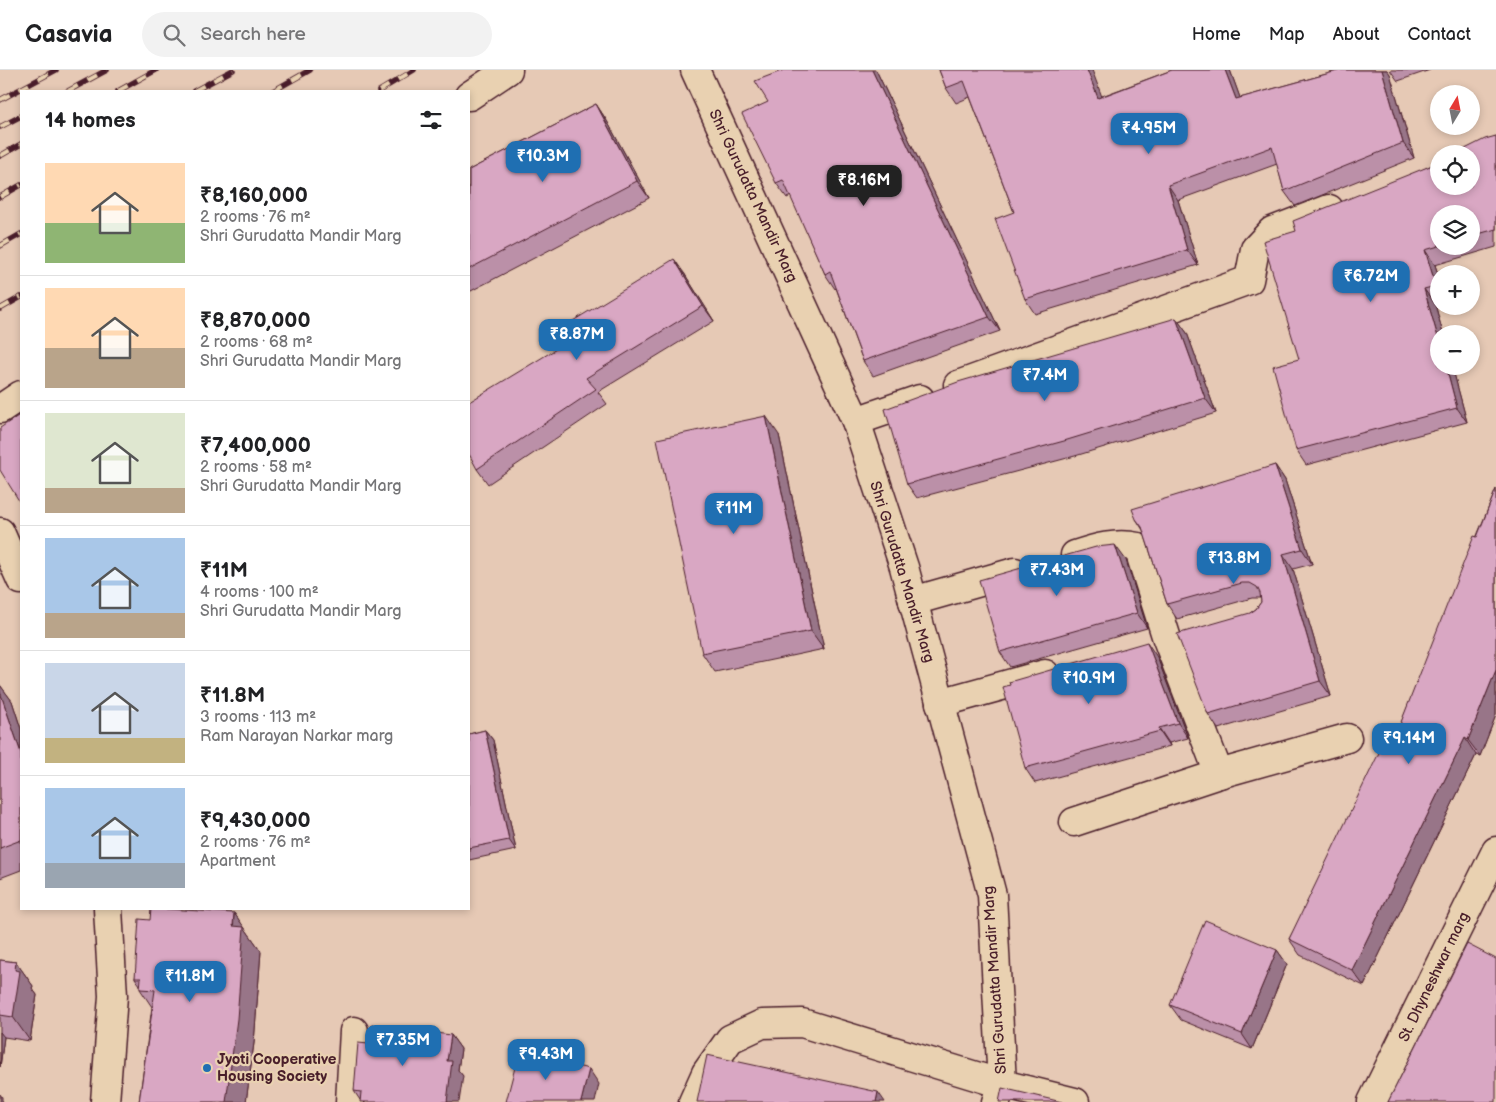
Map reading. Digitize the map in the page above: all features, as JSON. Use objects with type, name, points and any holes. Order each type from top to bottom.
[{"type":"street","points":[[470,95],[508,70]]},
{"type":"street","name":"Shri Gurudatta Mandir Marg","points":[[695,70],[856,422],[913,601],[992,895],[999,1093]]},
{"type":"street","points":[[856,422],[1250,280],[1255,249],[1272,231],[1355,199]]},
{"type":"street","points":[[0,409],[20,396]]},
{"type":"street","points":[[0,532],[20,578]]},
{"type":"street","points":[[913,601],[1103,546],[1126,544],[1138,547],[1167,639],[1219,774]]},
{"type":"street","points":[[1139,647],[1194,631]]},
{"type":"street","points":[[940,703],[1072,666]]},
{"type":"street","points":[[1074,822],[1219,774],[1347,738]]},
{"type":"street","name":"St. Dhyneshwar marg","points":[[1372,1102],[1496,851]]},
{"type":"street","points":[[104,1102],[112,996],[108,910]]},
{"type":"street","points":[[693,1102],[706,1073],[730,1038],[762,1024],[802,1023],[999,1093],[1076,1102]]},
{"type":"street","points":[[350,1102],[354,1031]]},
{"type":"building","points":[[784,70],[872,70],[989,317],[863,361],[830,271],[825,274],[783,180],[776,183],[742,114],[768,102],[755,81]]},
{"type":"building","points":[[939,70],[1087,70],[1098,98],[1172,70],[1225,70],[1236,99],[1341,70],[1382,70],[1403,143],[1284,191],[1272,147],[1168,185],[1187,250],[1025,299],[995,219],[1014,212],[964,81],[946,88]]},
{"type":"building","points":[[596,104],[637,181],[470,268],[470,169]]},
{"type":"building","points":[[1496,136],[1496,229],[1480,233],[1480,205],[1430,205],[1430,249],[1425,250],[1430,266],[1430,288],[1424,289],[1434,325],[1430,325],[1430,375],[1448,375],[1457,408],[1296,450],[1273,366],[1299,359],[1263,241],[1296,231],[1293,221],[1430,166],[1430,195],[1480,195],[1480,145],[1473,145]]},
{"type":"building","points":[[674,259],[703,306],[586,378],[596,389],[477,469],[470,456],[470,401],[571,340],[563,327]]},
{"type":"building","points":[[1176,318],[1205,398],[1064,441],[907,484],[885,409],[958,382]]},
{"type":"building","points":[[20,415],[20,502],[0,470],[0,428]]},
{"type":"building","points":[[766,416],[811,631],[702,653],[657,439]]},
{"type":"building","points":[[1275,465],[1302,549],[1283,554],[1320,681],[1208,714],[1177,634],[1250,613],[1261,602],[1260,593],[1257,587],[1250,583],[1242,583],[1167,604],[1142,527],[1132,509]]},
{"type":"building","points":[[1496,489],[1496,670],[1468,740],[1465,738],[1352,970],[1289,939],[1389,732],[1396,735],[1474,536],[1477,537]]},
{"type":"building","points":[[1115,545],[1137,613],[1000,652],[979,580],[1096,547]]},
{"type":"building","points":[[1147,642],[1178,723],[1159,728],[1160,731],[1025,768],[1003,687],[1010,685],[1009,682]]},
{"type":"building","points":[[0,692],[20,750],[20,840],[0,848]]},
{"type":"building","points":[[485,730],[509,840],[470,848],[470,734]]},
{"type":"building","points":[[151,910],[234,913],[233,926],[244,927],[237,1019],[226,1102],[139,1102],[155,990],[140,989],[141,978],[135,978],[139,919],[150,920]]},
{"type":"building","points":[[1205,920],[1277,950],[1242,1034],[1170,1005]]},
{"type":"building","points":[[1467,944],[1496,959],[1496,1102],[1388,1102]]},
{"type":"building","points":[[0,960],[16,962],[15,970],[20,971],[13,1017],[0,1015]]},
{"type":"building","points":[[372,1025],[451,1035],[447,1061],[452,1061],[447,1102],[360,1102],[361,1092],[354,1091],[358,1043],[369,1044]]},
{"type":"building","points":[[519,1052],[589,1069],[581,1102],[506,1102]]},
{"type":"building","points":[[707,1055],[878,1092],[876,1102],[697,1102]]},
{"type":"building","points":[[1002,1088],[1062,1102],[999,1102]]},
{"type":"railway","points":[[0,100],[56,70]]},
{"type":"railway","points":[[70,90],[107,70]]},
{"type":"railway","points":[[120,90],[156,70]]},
{"type":"railway","points":[[196,90],[233,70]]},
{"type":"railway","points":[[275,90],[310,70]]},
{"type":"railway","points":[[381,90],[414,70]]},
{"type":"railway","points":[[0,127],[20,117]]},
{"type":"railway","points":[[0,156],[20,145]]},
{"type":"railway","points":[[0,197],[20,186]]},
{"type":"railway","points":[[0,246],[20,235]]},
{"type":"railway","points":[[0,309],[20,298]]},
{"type":"place","name":"Jyoti Cooperative Housing Society","points":[[207,1068]]}]
